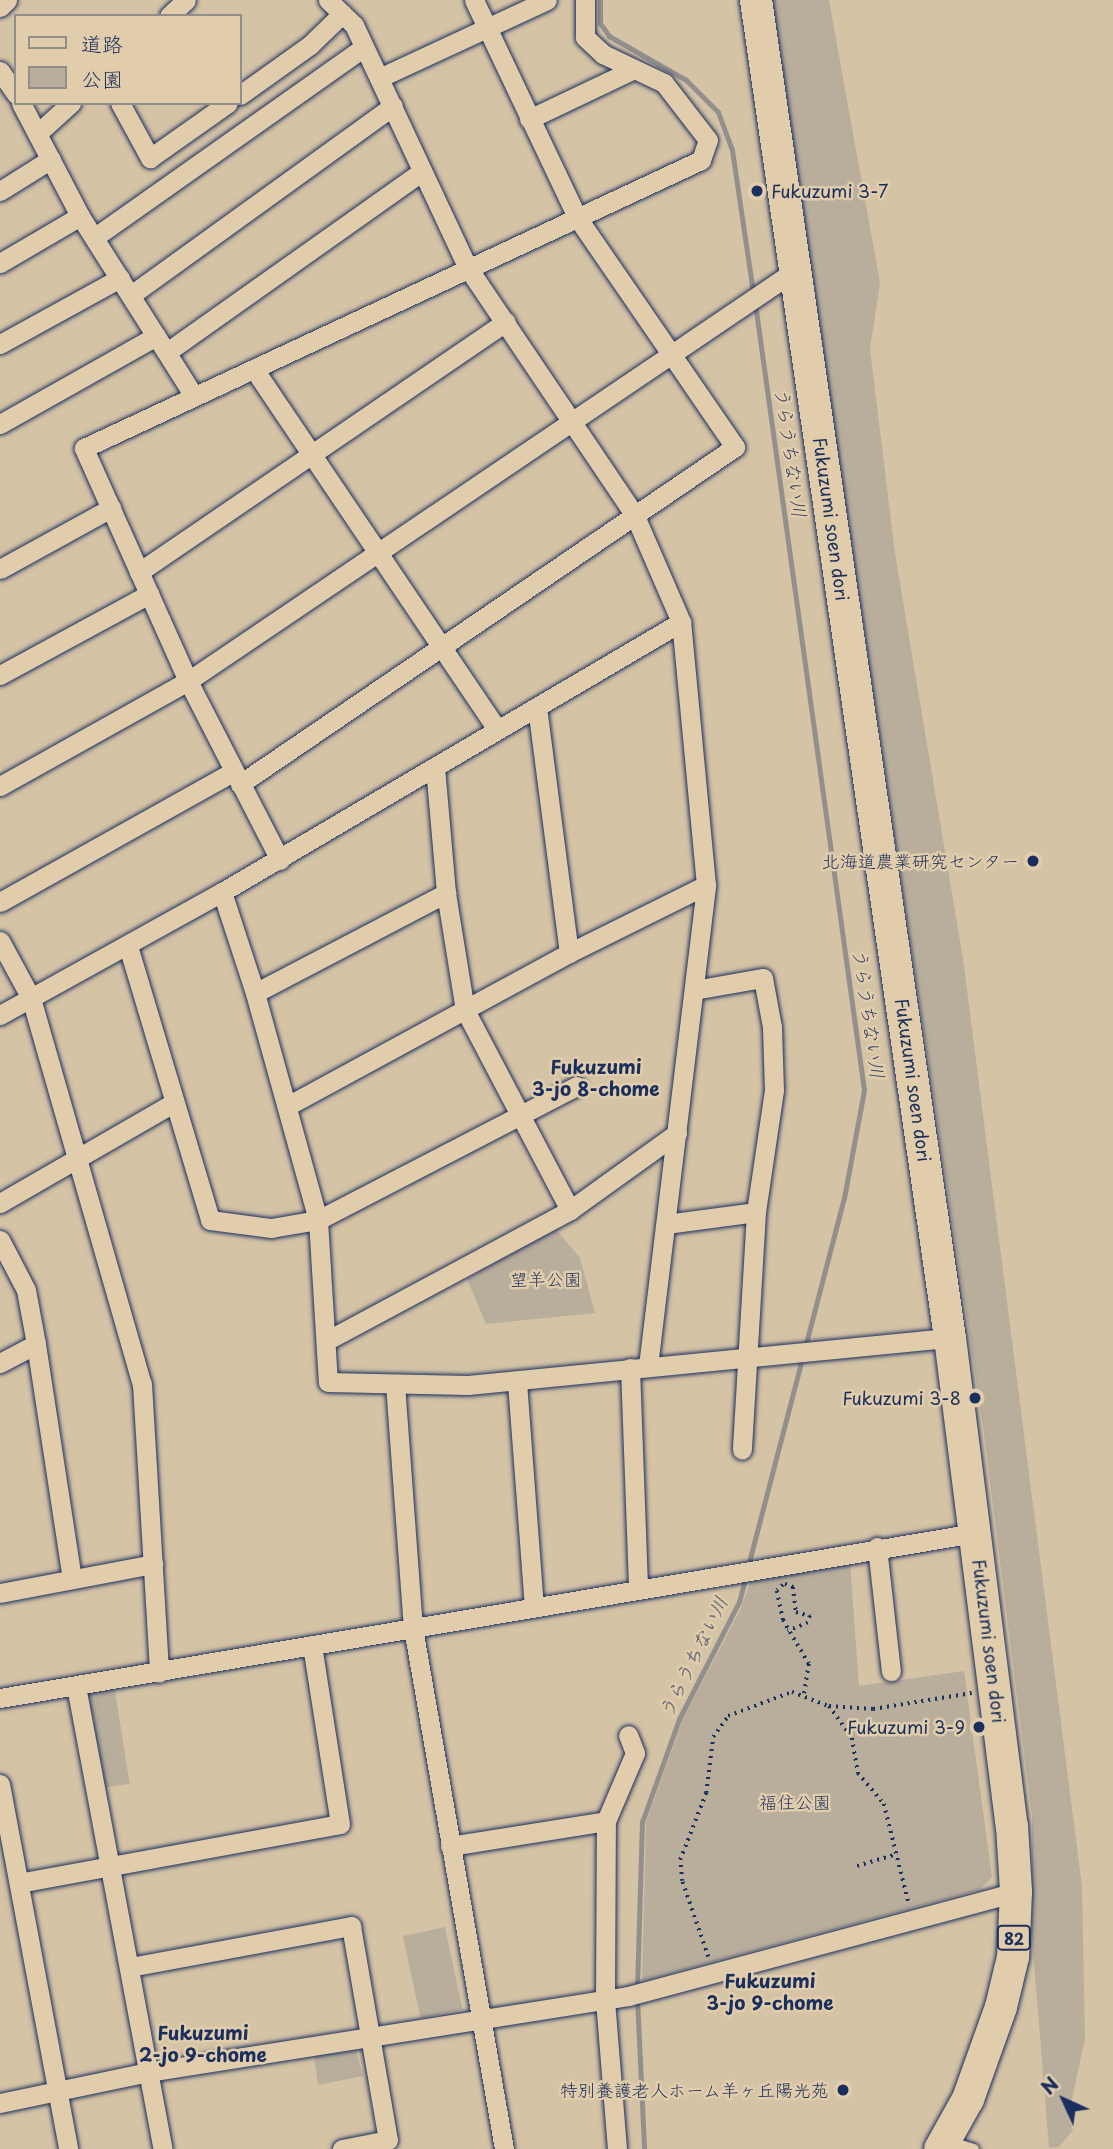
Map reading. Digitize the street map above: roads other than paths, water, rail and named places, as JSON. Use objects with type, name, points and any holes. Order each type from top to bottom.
[{"type":"main road","name":"Fukuzumi soen dori","points":[[756,0],[950,1338],[995,1689],[1016,1892],[1013,1957],[1001,2007],[968,2099],[959,2147]]},
{"type":"street","points":[[0,7],[8,0]]},
{"type":"street","points":[[171,14],[186,0]]},
{"type":"street","points":[[0,902],[237,777],[441,645],[734,447],[577,217],[474,0]]},
{"type":"street","points":[[379,78],[547,0]]},
{"type":"street","points":[[280,860],[188,681],[85,448],[701,160],[708,140],[664,83],[603,54],[585,37],[585,0]]},
{"type":"street","points":[[242,94],[310,45],[335,7],[364,47],[468,268],[635,516],[681,622],[706,885],[666,1224],[639,1367],[638,1590]]},
{"type":"street","points":[[94,237],[364,47]]},
{"type":"street","points":[[530,119],[632,70]]},
{"type":"street","points":[[0,71],[14,91]]},
{"type":"street","points":[[22,105],[80,216],[194,396]]},
{"type":"street","points":[[38,133],[69,105]]},
{"type":"street","points":[[121,105],[150,158],[225,105]]},
{"type":"street","points":[[131,295],[393,106]]},
{"type":"street","points":[[0,191],[51,159]]},
{"type":"street","points":[[0,424],[161,344],[421,172]]},
{"type":"street","points":[[0,263],[80,216]]},
{"type":"street","points":[[0,786],[188,681],[744,302],[796,270]]},
{"type":"street","points":[[0,344],[120,278]]},
{"type":"street","points":[[139,572],[506,322]]},
{"type":"street","points":[[254,369],[379,550],[497,729]]},
{"type":"street","points":[[0,569],[111,508]]},
{"type":"street","points":[[0,675],[149,594]]},
{"type":"street","points":[[0,1015],[280,860],[681,622]]},
{"type":"street","points":[[537,707],[569,953]]},
{"type":"street","points":[[435,767],[446,893],[465,1010],[518,1117],[570,1210]]},
{"type":"street","points":[[287,1106],[569,953],[706,885]]},
{"type":"street","points":[[222,892],[256,993],[318,1220],[328,1382],[517,1382],[797,1350],[950,1338]]},
{"type":"street","points":[[256,993],[446,893]]},
{"type":"street","points":[[0,941],[31,998],[142,1384],[159,1672]]},
{"type":"street","points":[[128,946],[210,1220],[271,1228],[318,1220],[576,1086]]},
{"type":"street","points":[[694,990],[763,978],[772,1027],[774,1090],[756,1212],[742,1450]]},
{"type":"street","points":[[0,1203],[173,1103]]},
{"type":"street","points":[[326,1341],[570,1210],[677,1133]]},
{"type":"street","points":[[666,1224],[756,1212]]},
{"type":"street","points":[[0,1240],[26,1290],[72,1578]]},
{"type":"street","points":[[0,1363],[36,1344]]},
{"type":"street","points":[[517,1382],[534,1607]]},
{"type":"street","points":[[395,1384],[413,1629],[504,2149]]},
{"type":"street","points":[[0,1699],[760,1568],[784,1574],[877,1547],[975,1533]]},
{"type":"street","points":[[877,1547],[891,1671]]},
{"type":"street","points":[[0,1593],[153,1564]]},
{"type":"street","points":[[19,1883],[110,1864],[340,1824],[312,1645]]},
{"type":"street","points":[[76,1686],[163,2149]]},
{"type":"street","points":[[617,2149],[605,1999],[606,1821],[635,1753],[628,1735]]},
{"type":"street","points":[[0,1784],[68,2149]]},
{"type":"street","points":[[450,1846],[606,1821]]},
{"type":"street","points":[[0,2103],[149,2072],[628,1996],[714,1976],[1016,1892]]},
{"type":"street","points":[[130,1968],[351,1926],[373,2038],[388,2140],[342,2149]]},
{"type":"waterway","name":"うらうちない川","points":[[600,0],[600,23],[609,36],[686,80],[718,112],[732,150],[753,293]]},
{"type":"waterway","name":"うらうちない川","points":[[748,1566],[844,1198],[864,1090],[755,303]]},
{"type":"waterway","name":"うらうちない川","points":[[637,1989],[642,1822],[679,1719],[739,1602],[746,1576]]},
{"type":"waterway","name":"うらうちない川","points":[[637,1998],[644,2149]]},
{"type":"place","name":"Fukuzumi 3-7","points":[[757,191]]},
{"type":"place","name":"北海道農業研究センター","points":[[1033,861]]},
{"type":"place","name":"Fukuzumi 3-8","points":[[975,1398]]},
{"type":"place","name":"Fukuzumi 3-9","points":[[979,1727]]},
{"type":"place","name":"特別養護老人ホーム羊ヶ丘陽光苑","points":[[843,2090]]},
{"type":"district","name":"Fukuzumi 3-jo 8-chome","points":[[596,1078]]},
{"type":"district","name":"Fukuzumi 3-jo 9-chome","points":[[770,1992]]},
{"type":"district","name":"Fukuzumi 2-jo 9-chome","points":[[203,2044]]},
{"type":"park label","name":"望羊公園","points":[[546,1279]]},
{"type":"park label","name":"福住公園","points":[[795,1802]]}]
